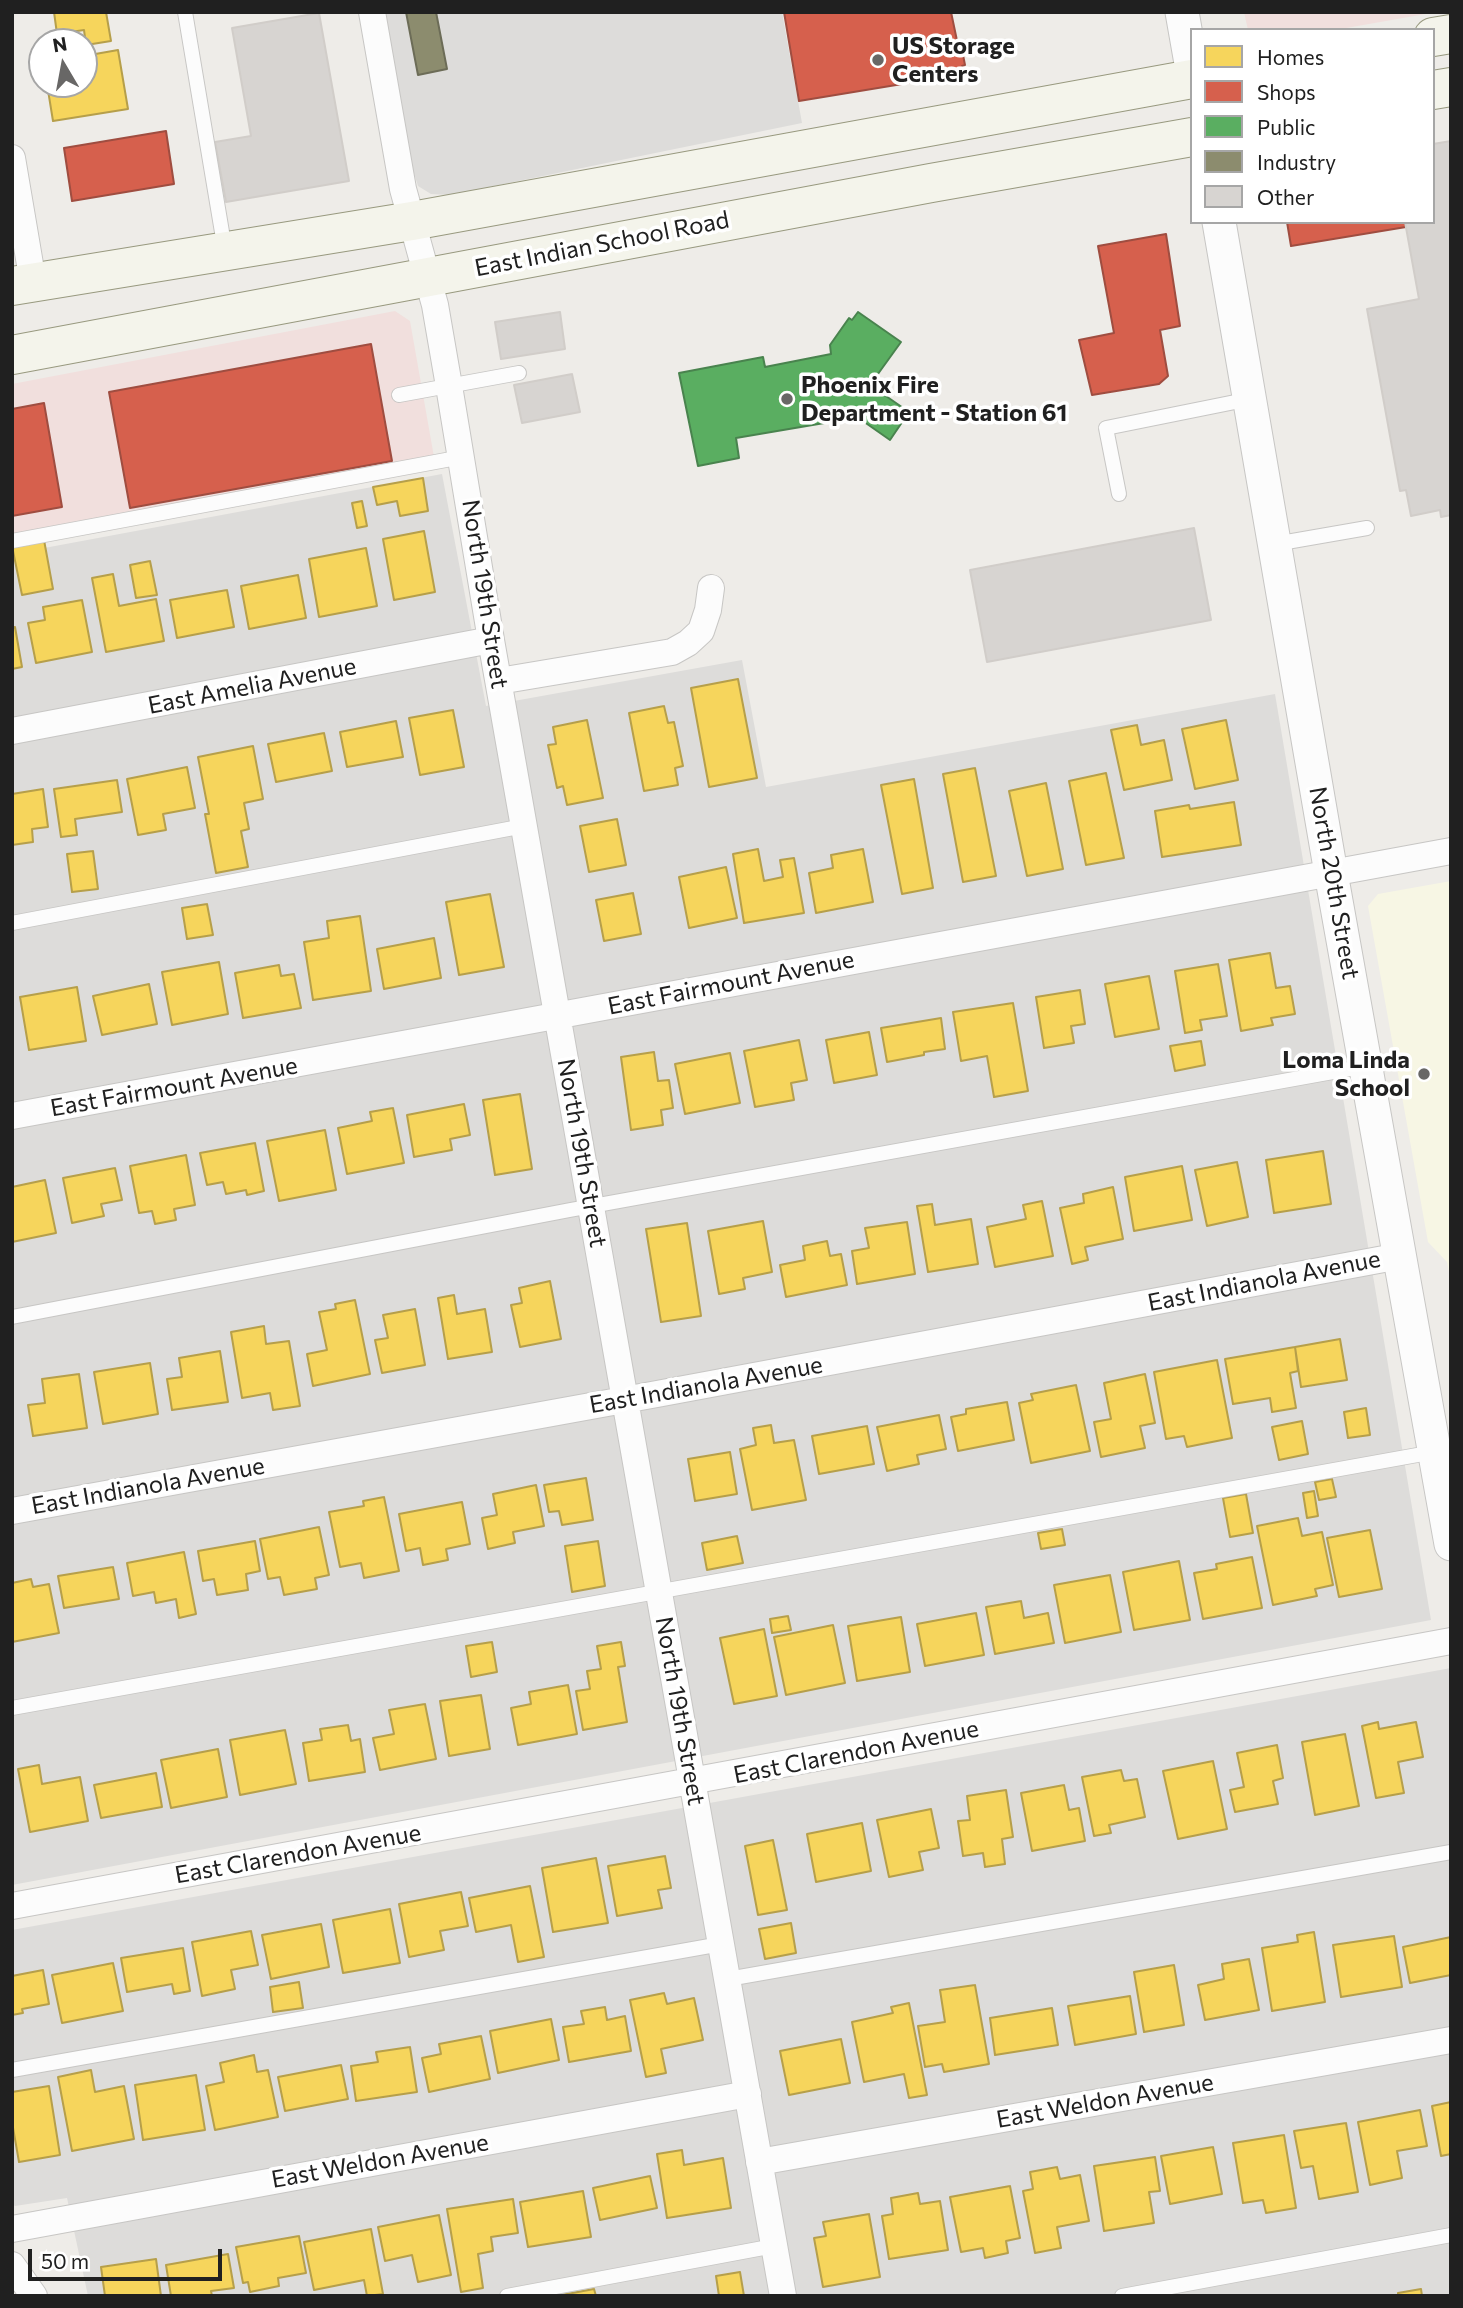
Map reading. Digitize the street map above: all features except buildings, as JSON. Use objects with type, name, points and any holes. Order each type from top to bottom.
[{"type":"main road","points":[[23,284],[412,221],[1190,79]]},
{"type":"main road","name":"East Indian School Road","points":[[12,355],[918,185],[1190,137]]},
{"type":"street","name":"North 19th Street","points":[[372,12],[403,189],[435,305],[491,640],[783,2296]]},
{"type":"street","points":[[1182,12],[1190,57]]},
{"type":"street","points":[[12,158],[23,284]]},
{"type":"street","name":"North 20th Street","points":[[1219,224],[1331,873],[1451,1544]]},
{"type":"street","points":[[499,681],[672,652],[701,631],[711,588]]},
{"type":"street","name":"East Amelia Avenue","points":[[12,731],[491,640]]},
{"type":"street","name":"East Fairmount Avenue","points":[[12,1116],[1451,851]]},
{"type":"street","name":"East Indianola Avenue","points":[[12,1511],[1400,1256]]},
{"type":"street","name":"East Clarendon Avenue","points":[[12,1906],[1451,1641]]},
{"type":"street","name":"East Weldon Avenue","points":[[760,2162],[1451,2040]]},
{"type":"street","name":"East Weldon Avenue","points":[[12,2229],[748,2094]]},
{"type":"street","points":[[12,2265],[34,2296]]},
{"type":"lane","points":[[185,12],[225,251]]},
{"type":"lane","points":[[399,395],[519,373]]},
{"type":"lane","points":[[1119,494],[1106,428],[1250,399]]},
{"type":"lane","points":[[12,541],[462,457]]},
{"type":"lane","points":[[1275,544],[1367,528]]},
{"type":"lane","points":[[12,923],[524,826]]},
{"type":"lane","points":[[12,1317],[592,1206],[1366,1066]]},
{"type":"lane","points":[[12,1709],[1434,1452]]},
{"type":"lane","points":[[728,1979],[1451,1852]]},
{"type":"lane","points":[[12,2070],[721,1944]]},
{"type":"lane","points":[[1122,2296],[1451,2235]]},
{"type":"lane","points":[[507,2296],[774,2246]]},
{"type":"shaded area","points":[[385,12],[782,12],[802,123],[450,195],[431,194],[418,186],[413,170]]},
{"type":"shaded area","points":[[1244,12],[1437,12],[1346,28],[1248,28]]},
{"type":"shaded area","points":[[395,311],[410,321],[434,457],[12,535],[12,384]]},
{"type":"shaded area","points":[[442,474],[486,706],[742,660],[766,787],[1275,694],[1431,1620],[12,1885],[12,554]]},
{"type":"shaded area","name":"Loma Linda School","points":[[1451,881],[1451,1282],[1447,1262],[1428,1242],[1368,906],[1378,894]]},
{"type":"shaded area","points":[[1451,1668],[1451,2296],[88,2296],[67,2198],[15,2206],[12,2204],[12,1930]]},
{"type":"place","name":"US Storage Centers","points":[[878,60]]},
{"type":"place","name":"Phoenix Fire Department - Station 61","points":[[787,399]]},
{"type":"place","name":"Loma Linda School","points":[[1424,1074]]}]
